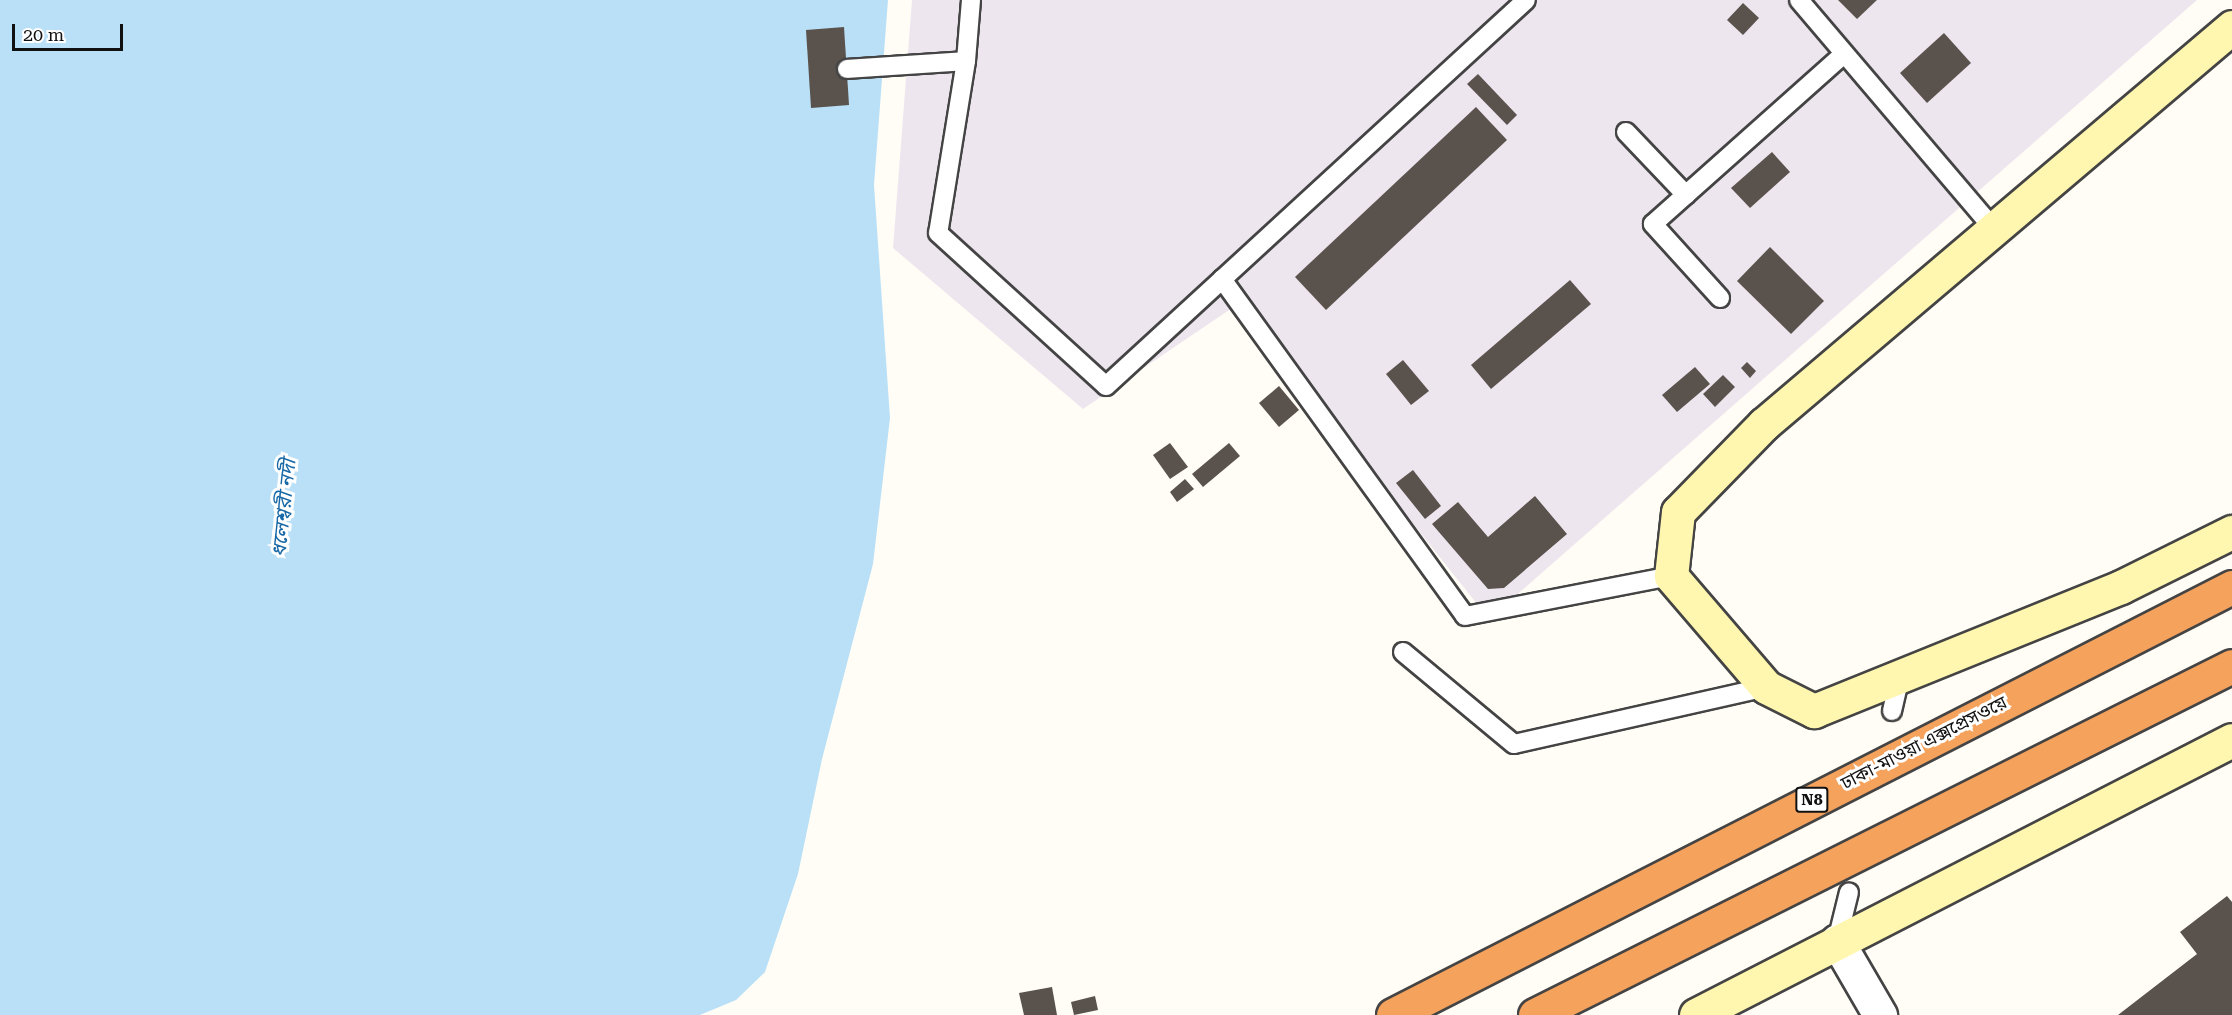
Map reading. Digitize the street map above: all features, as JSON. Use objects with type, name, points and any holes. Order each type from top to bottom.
[{"type":"highway","name":"ঢাকা-মাওয়া এক্সপ্রেসওয়ে","points":[[1393,1015],[2232,587]]},
{"type":"highway","points":[[1534,1015],[2232,666]]},
{"type":"street","points":[[2232,27],[1764,424],[1678,512],[1671,576],[1766,687],[1814,711],[2121,587],[2232,532]]},
{"type":"street","points":[[1696,1015],[2232,740]]},
{"type":"street","points":[[1838,941],[1880,1015]]},
{"type":"lane","points":[[971,0],[966,61],[938,233],[1106,386],[1526,0]]},
{"type":"lane","points":[[1799,0],[1994,229]]},
{"type":"lane","points":[[1720,298],[1653,224],[1844,54]]},
{"type":"lane","points":[[847,69],[966,61]]},
{"type":"lane","points":[[1626,132],[1686,195]]},
{"type":"lane","points":[[1222,279],[1465,616],[1671,576]]},
{"type":"lane","points":[[1403,652],[1515,744],[1766,687]]},
{"type":"lane","points":[[1892,711],[1900,676]]},
{"type":"lane","points":[[1838,941],[1849,891]]},
{"type":"shaded area","points":[[912,0],[2197,0],[1489,619],[1238,304],[1083,409],[893,248]]},
{"type":"water","name":"ধলেশ্বরী নদী","points":[[0,0],[888,0],[874,185],[890,418],[873,564],[822,759],[798,874],[765,972],[736,1000],[700,1015],[0,1015]]},
{"type":"building","points":[[1838,0],[1877,0],[1857,19]]},
{"type":"building","points":[[1743,3],[1759,18],[1743,35],[1727,20]]},
{"type":"building","points":[[844,27],[849,105],[811,108],[806,30]]},
{"type":"building","points":[[1944,33],[1971,63],[1927,103],[1900,73]]},
{"type":"building","points":[[1478,74],[1517,115],[1507,125],[1467,84]]},
{"type":"building","points":[[1476,107],[1507,140],[1326,310],[1295,277]]},
{"type":"building","points":[[1772,152],[1790,172],[1750,208],[1731,188]]},
{"type":"building","points":[[1770,247],[1824,301],[1791,334],[1737,281]]},
{"type":"building","points":[[1570,280],[1591,304],[1491,389],[1471,365]]},
{"type":"building","points":[[1403,360],[1429,391],[1411,405],[1386,374]]},
{"type":"building","points":[[1747,362],[1756,371],[1750,378],[1741,368]]},
{"type":"building","points":[[1695,367],[1710,384],[1677,412],[1662,395]]},
{"type":"building","points":[[1723,375],[1735,387],[1715,407],[1703,394]]},
{"type":"building","points":[[1279,386],[1299,410],[1279,427],[1259,403]]},
{"type":"building","points":[[1170,443],[1188,467],[1170,479],[1153,455]]},
{"type":"building","points":[[1229,443],[1240,456],[1203,487],[1192,474]]},
{"type":"building","points":[[1413,470],[1441,506],[1425,519],[1396,483]]},
{"type":"building","points":[[1185,479],[1194,489],[1177,502],[1170,492]]},
{"type":"building","points":[[1535,496],[1567,534],[1504,588],[1488,589],[1432,524],[1458,502],[1488,537]]},
{"type":"building","points":[[2227,896],[2232,902],[2232,1015],[2118,1015],[2197,954],[2180,932]]},
{"type":"building","points":[[1052,987],[1057,1015],[1024,1015],[1019,993]]},
{"type":"building","points":[[1095,996],[1098,1010],[1074,1015],[1071,1002]]}]
